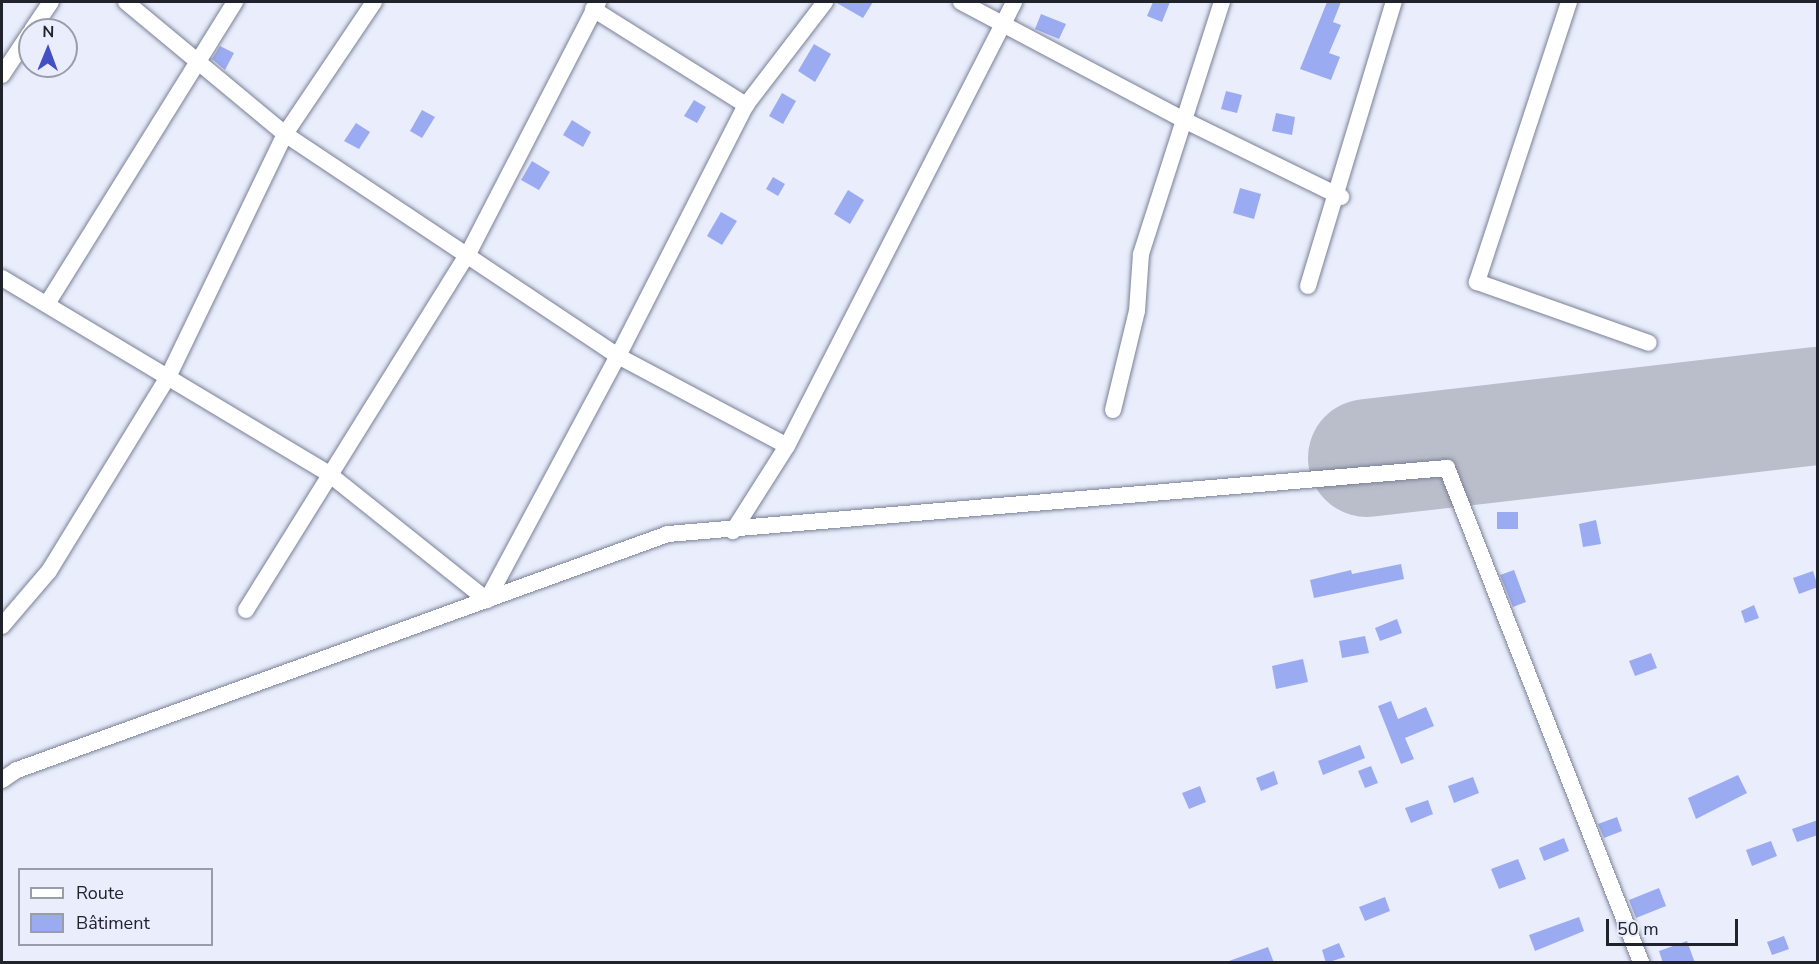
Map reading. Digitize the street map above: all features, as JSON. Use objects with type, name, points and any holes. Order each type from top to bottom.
[{"type":"street","points":[[40,18],[51,2]]},
{"type":"street","points":[[126,2],[200,60],[285,134],[618,356],[788,446]]},
{"type":"street","points":[[47,304],[235,2]]},
{"type":"street","points":[[2,626],[49,571],[169,375],[285,134],[374,2]]},
{"type":"street","points":[[487,600],[618,356],[746,105],[825,2]]},
{"type":"street","points":[[962,2],[1184,120],[1339,196]]},
{"type":"street","points":[[733,531],[788,446],[1014,2]]},
{"type":"street","points":[[1113,410],[1137,311],[1141,254],[1222,2]]},
{"type":"street","points":[[1308,286],[1339,196],[1394,2]]},
{"type":"street","points":[[1569,2],[1477,282],[1649,343]]},
{"type":"street","points":[[246,610],[468,254],[595,5],[746,105]]},
{"type":"street","points":[[2,75],[18,51]]},
{"type":"street","points":[[2,278],[169,375],[329,474],[487,600]]},
{"type":"street","points":[[2,780],[17,771],[668,534],[733,531],[1447,468],[1641,963]]},
{"type":"building","points":[[835,2],[873,2],[863,18]]},
{"type":"building","points":[[1153,2],[1170,2],[1162,22],[1147,16]]},
{"type":"building","points":[[1327,2],[1341,2],[1333,22],[1341,25],[1329,53],[1340,57],[1331,80],[1300,69]]},
{"type":"building","points":[[1041,14],[1066,24],[1059,39],[1035,29]]},
{"type":"building","points":[[814,44],[831,54],[815,82],[798,71]]},
{"type":"building","points":[[220,46],[234,53],[225,70],[212,59]]},
{"type":"building","points":[[1226,91],[1242,95],[1237,113],[1221,109]]},
{"type":"building","points":[[782,93],[796,101],[783,124],[769,116]]},
{"type":"building","points":[[694,100],[706,107],[697,123],[684,116]]},
{"type":"building","points":[[422,110],[435,117],[422,138],[410,131]]},
{"type":"building","points":[[1276,113],[1295,117],[1292,135],[1272,131]]},
{"type":"building","points":[[572,120],[591,132],[583,147],[563,135]]},
{"type":"building","points":[[356,123],[370,132],[359,149],[344,141]]},
{"type":"building","points":[[532,161],[550,172],[539,190],[521,180]]},
{"type":"building","points":[[773,177],[785,184],[778,196],[766,189]]},
{"type":"building","points":[[1240,188],[1261,194],[1254,219],[1233,213]]},
{"type":"building","points":[[848,190],[864,200],[850,224],[834,214]]},
{"type":"building","points":[[721,212],[737,221],[722,245],[707,236]]},
{"type":"building","points":[[1497,512],[1518,512],[1518,529],[1497,529]]},
{"type":"building","points":[[1596,520],[1601,544],[1583,547],[1579,524]]},
{"type":"building","points":[[1401,564],[1404,579],[1314,598],[1310,580],[1351,570],[1352,574]]},
{"type":"building","points":[[1514,570],[1526,602],[1513,607],[1500,575]]},
{"type":"building","points":[[1813,571],[1818,587],[1799,594],[1793,578]]},
{"type":"building","points":[[1754,605],[1759,618],[1745,623],[1741,611]]},
{"type":"building","points":[[1397,619],[1402,633],[1380,641],[1375,628]]},
{"type":"building","points":[[1365,636],[1369,653],[1342,658],[1339,641]]},
{"type":"building","points":[[1651,653],[1657,668],[1635,676],[1629,661]]},
{"type":"building","points":[[1303,659],[1308,682],[1276,689],[1272,666]]},
{"type":"building","points":[[1391,701],[1398,719],[1426,707],[1434,726],[1405,738],[1414,759],[1401,764],[1378,706]]},
{"type":"building","points":[[1360,745],[1365,758],[1323,775],[1318,761]]},
{"type":"building","points":[[1371,766],[1378,783],[1365,788],[1358,771]]},
{"type":"building","points":[[1274,771],[1278,784],[1261,791],[1256,778]]},
{"type":"building","points":[[1738,775],[1747,793],[1696,819],[1688,798]]},
{"type":"building","points":[[1473,777],[1479,793],[1454,803],[1448,786]]},
{"type":"building","points":[[1200,786],[1206,802],[1189,809],[1182,793]]},
{"type":"building","points":[[1428,800],[1433,814],[1411,823],[1405,808]]},
{"type":"building","points":[[1617,817],[1622,831],[1604,838],[1598,824]]},
{"type":"building","points":[[1818,820],[1818,835],[1797,842],[1792,829]]},
{"type":"building","points":[[1564,838],[1569,851],[1544,861],[1539,848]]},
{"type":"building","points":[[1771,841],[1777,856],[1752,866],[1746,850]]},
{"type":"building","points":[[1518,859],[1526,879],[1499,889],[1491,869]]},
{"type":"building","points":[[1659,888],[1666,906],[1636,918],[1629,900]]},
{"type":"building","points":[[1385,897],[1390,911],[1365,921],[1359,907]]},
{"type":"building","points":[[1579,917],[1584,931],[1535,951],[1529,935]]},
{"type":"building","points":[[1784,936],[1789,949],[1772,955],[1767,942]]},
{"type":"building","points":[[1687,941],[1695,963],[1663,963],[1659,951]]},
{"type":"building","points":[[1339,943],[1345,957],[1326,963],[1322,950]]},
{"type":"building","points":[[1268,947],[1274,963],[1230,963],[1229,961]]},
{"type":"runway","points":[[1367,458],[1818,406]]}]
